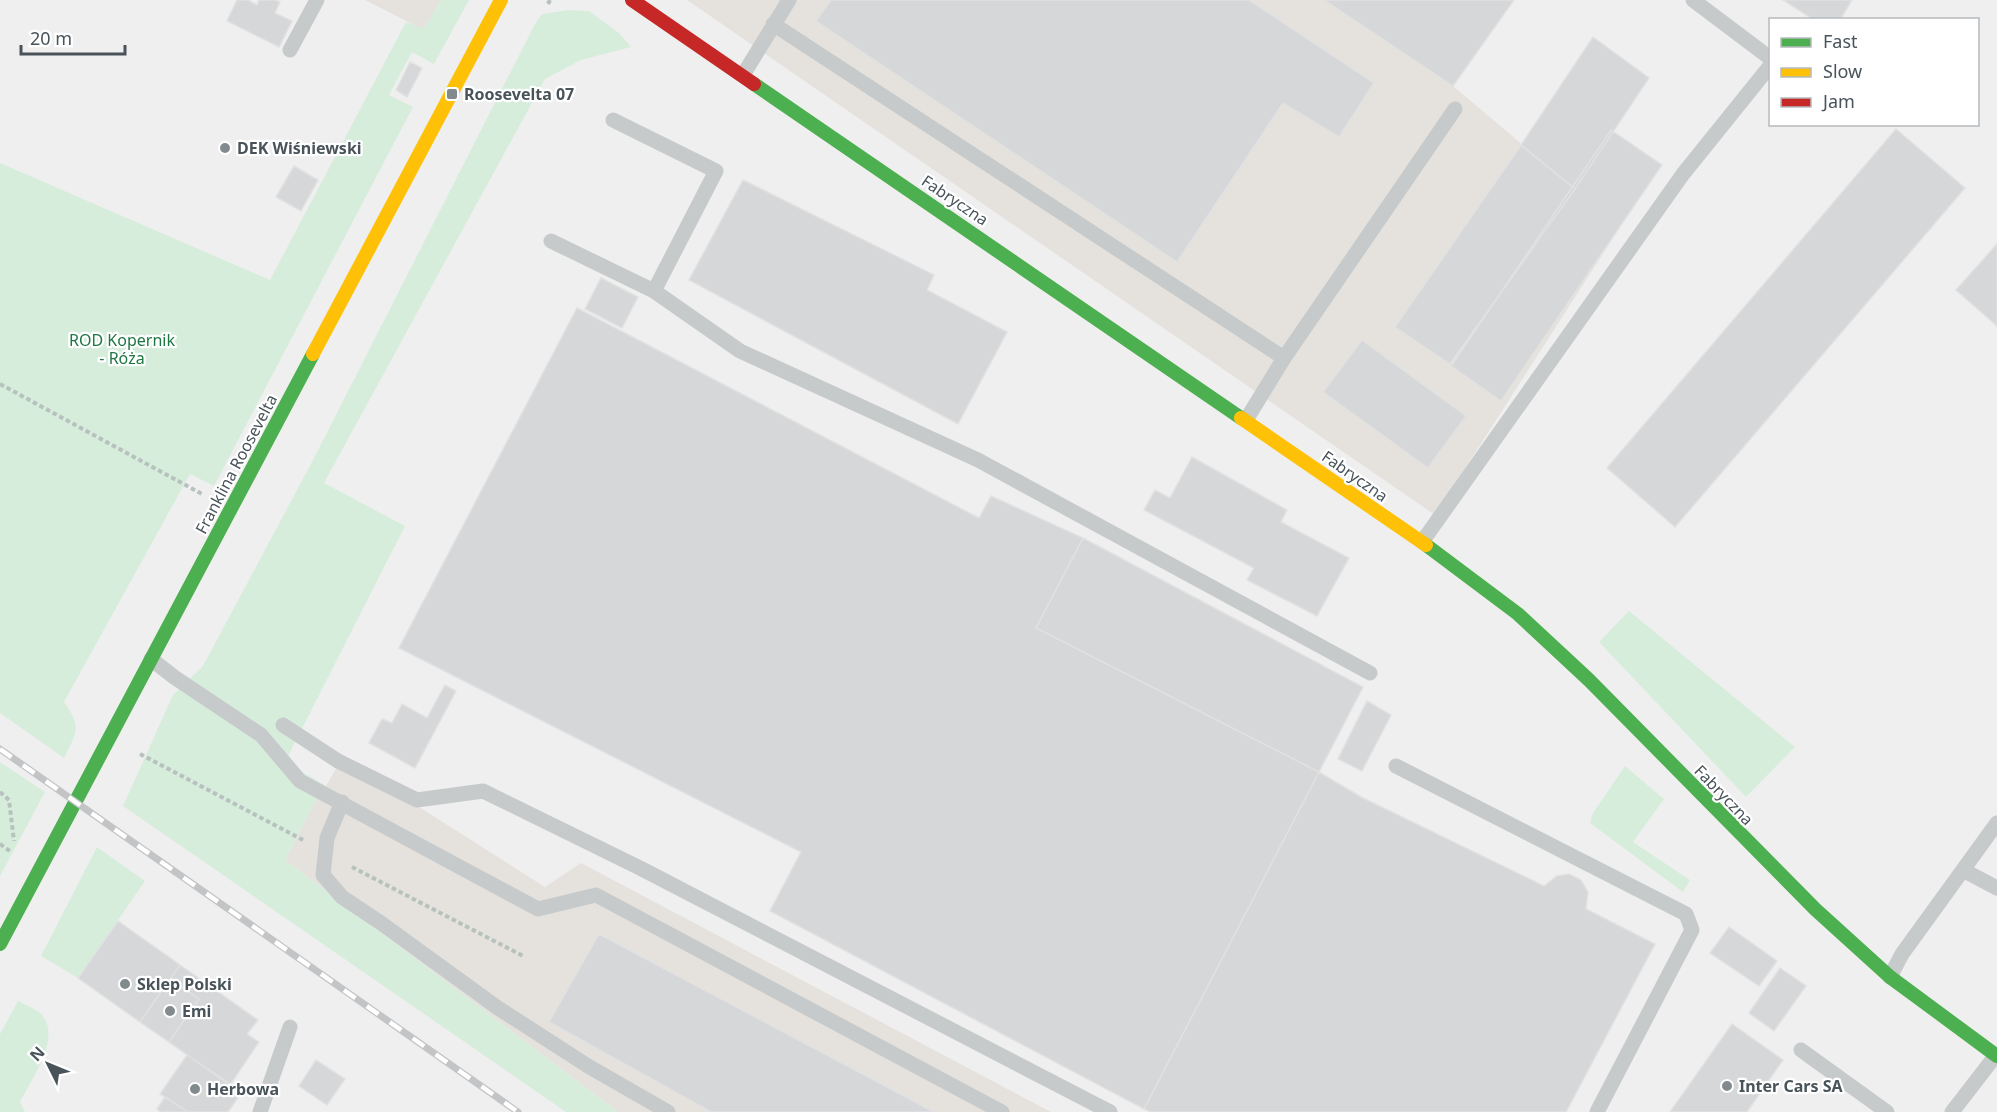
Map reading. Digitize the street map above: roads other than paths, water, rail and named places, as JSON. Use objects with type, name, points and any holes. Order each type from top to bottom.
[{"type":"street","name":"Franklina Roosevelta","points":[[0,945],[501,0]]},
{"type":"street","name":"Fabryczna","points":[[632,0],[1246,420],[1422,543],[1518,614],[1589,680],[1815,909],[1890,977],[1996,1056]]},
{"type":"lane","points":[[290,50],[317,0]]},
{"type":"lane","points":[[1693,0],[1769,57]]},
{"type":"lane","points":[[743,75],[773,24],[781,3]]},
{"type":"lane","points":[[773,24],[1284,358]]},
{"type":"lane","points":[[1422,543],[1683,174],[1769,67]]},
{"type":"lane","points":[[1246,420],[1284,358],[1455,109]]},
{"type":"lane","points":[[613,120],[716,171],[654,291]]},
{"type":"lane","points":[[551,241],[654,291],[740,351],[978,460],[1370,673]]},
{"type":"lane","points":[[152,659],[174,677],[261,735],[300,781],[538,909],[596,896],[1002,1112]]},
{"type":"lane","points":[[283,725],[338,761],[417,800],[483,791],[640,868],[1110,1112]]},
{"type":"lane","points":[[1396,766],[1686,914],[1692,930],[1597,1112]]},
{"type":"lane","points":[[342,802],[327,838],[323,875],[342,897],[498,1008],[588,1066],[668,1112]]},
{"type":"lane","points":[[1890,977],[1902,954],[1997,823]]},
{"type":"lane","points":[[1963,870],[1997,888]]},
{"type":"lane","points":[[260,1112],[290,1027]]},
{"type":"lane","points":[[1801,1050],[1887,1112]]},
{"type":"lane","points":[[1952,1112],[1996,1056]]},
{"type":"railway","points":[[0,749],[518,1112]]},
{"type":"place","name":"Roosevelta 07","points":[[452,94]]},
{"type":"place","name":"DEK Wiśniewski","points":[[225,148]]},
{"type":"place","name":"Sklep Polski","points":[[125,984]]},
{"type":"place","name":"Emi","points":[[170,1011]]},
{"type":"place","name":"Inter Cars SA","points":[[1727,1086]]},
{"type":"place","name":"Herbowa","points":[[195,1089]]},
{"type":"park label","name":"ROD Kopernik - Róża","points":[[122,349]]}]
